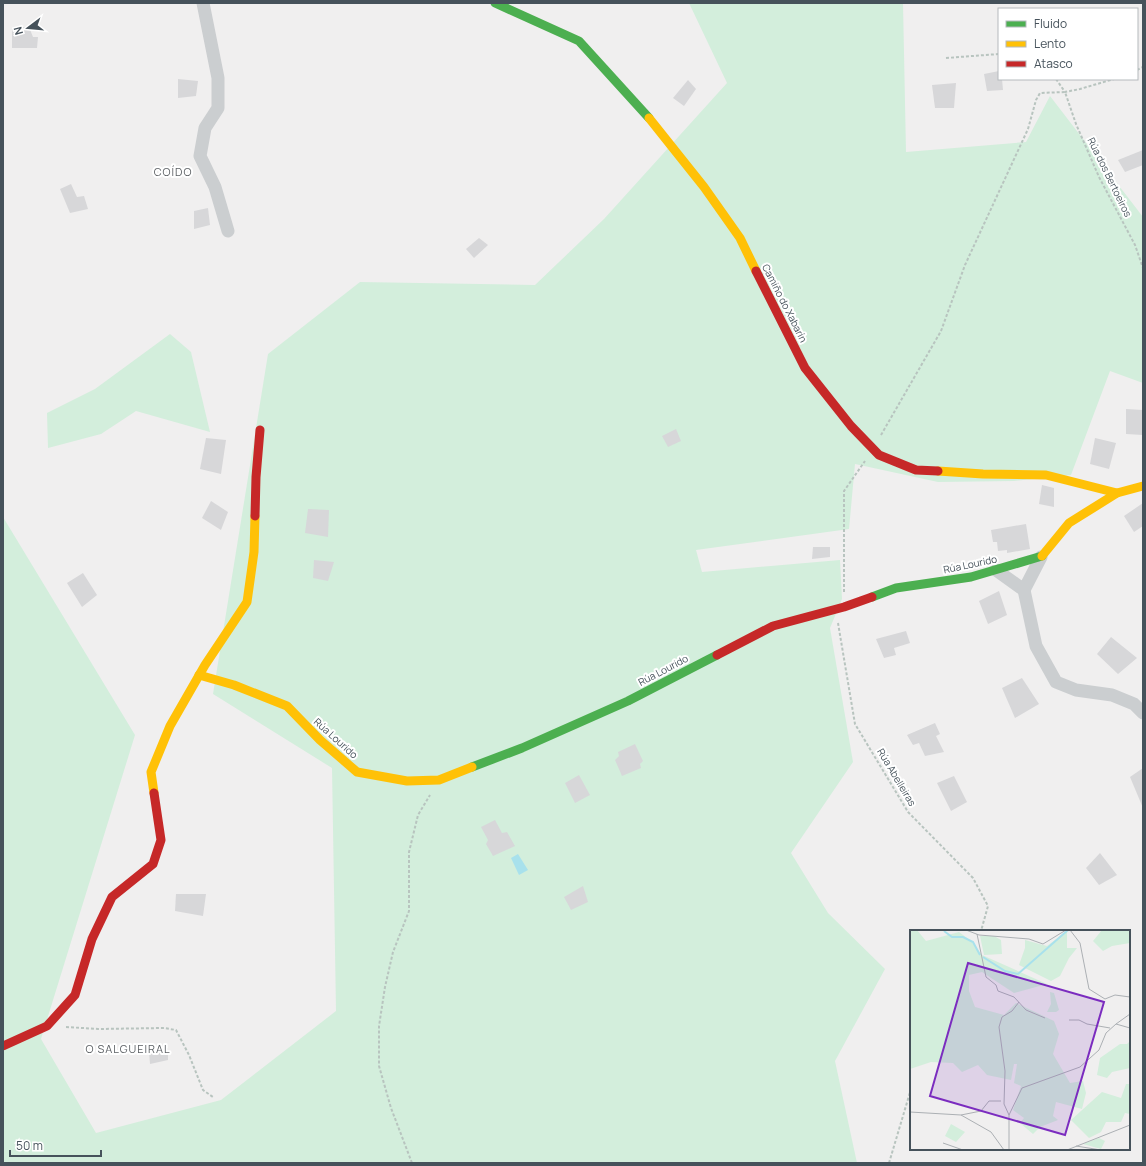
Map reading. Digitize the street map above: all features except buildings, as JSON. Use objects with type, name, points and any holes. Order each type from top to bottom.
[{"type":"street","points":[[203,3],[218,78],[218,108],[205,128],[200,156],[215,187],[228,231]]},
{"type":"street","name":"Camiño do Xabarín","points":[[495,3],[579,41],[658,128],[704,187],[740,238],[805,368],[851,426],[879,455],[916,470],[983,474],[1046,475],[1117,493]]},
{"type":"street","points":[[3,1046],[47,1026],[75,995],[92,939],[112,897],[153,864],[161,840],[151,772],[170,726],[199,674],[247,602],[254,552],[256,477],[260,430]]},
{"type":"street","points":[[1143,486],[1117,493],[1069,523],[1041,557],[1024,590],[1036,646],[1056,682],[1076,690],[1112,696],[1134,704],[1143,713]]},
{"type":"street","name":"Rúa Lourido","points":[[199,674],[234,685],[287,706],[320,740],[357,772],[407,781],[438,780],[522,748],[628,701],[773,626],[844,607],[896,588],[971,577],[1041,557]]},
{"type":"street","points":[[996,570],[1024,590]]},
{"type":"path","points":[[946,58],[998,54]]},
{"type":"path","name":"Rúa dos Bertoeiros","points":[[1057,80],[1065,92],[1076,124],[1090,157],[1135,245],[1143,268]]},
{"type":"path","points":[[1065,92],[1111,80]]},
{"type":"path","name":"Rúa Abelleiras","points":[[981,930],[988,906],[973,878],[908,812],[855,724],[838,621],[844,607],[844,491],[873,449],[941,331],[965,265],[1028,129],[1036,100],[1040,93],[1065,92]]},
{"type":"path","points":[[412,1163],[391,1108],[379,1066],[379,1026],[385,986],[393,952],[409,911],[409,852],[418,815],[438,780]]},
{"type":"path","points":[[47,1026],[98,1029],[164,1028],[176,1030],[189,1055],[203,1090],[213,1097]]},
{"type":"path","points":[[889,1163],[910,1092]]},
{"type":"green space","points":[[689,3],[903,3],[906,152],[1026,142],[1050,96],[1143,217],[1143,383],[1110,371],[1071,475],[1014,481],[938,482],[855,464],[849,529],[696,550],[702,572],[840,560],[842,599],[830,628],[853,762],[791,853],[828,913],[885,969],[835,1061],[857,1163],[3,1163],[3,517],[135,735],[41,1039],[96,1133],[221,1100],[336,1011],[332,768],[213,694],[268,354],[360,282],[535,285],[604,219],[727,83]]},
{"type":"green space","points":[[170,334],[191,352],[210,432],[136,411],[101,434],[48,448],[47,413],[95,389]]},
{"type":"water","points":[[518,854],[528,870],[519,875],[511,858]]},
{"type":"traffic: fast","points":[[495,3],[579,41],[649,118]]},
{"type":"traffic: fast","points":[[872,597],[896,588],[971,577],[1042,556]]},
{"type":"traffic: fast","points":[[472,767],[522,748],[628,701],[717,655]]},
{"type":"traffic: slow","points":[[649,118],[704,187],[740,238],[756,271]]},
{"type":"traffic: slow","points":[[938,471],[983,474],[1046,475],[1117,493]]},
{"type":"traffic: slow","points":[[1042,556],[1069,523],[1117,493],[1143,486]]},
{"type":"traffic: slow","points":[[154,793],[151,772],[170,726],[205,665],[247,602],[254,552],[255,516]]},
{"type":"traffic: slow","points":[[199,675],[234,685],[287,706],[320,740],[357,772],[407,781],[439,780],[472,767]]},
{"type":"traffic: jam","points":[[756,271],[805,368],[851,426],[879,455],[916,470],[938,471]]},
{"type":"traffic: jam","points":[[255,516],[256,477],[260,430]]},
{"type":"traffic: jam","points":[[717,655],[773,626],[844,607],[872,597]]},
{"type":"traffic: jam","points":[[3,1046],[47,1026],[75,995],[92,939],[112,897],[153,864],[161,840],[154,793]]},
{"type":"district","name":"COÍDO","points":[[173,171]]},
{"type":"district","name":"O SALGUEIRAL","points":[[128,1048]]}]
